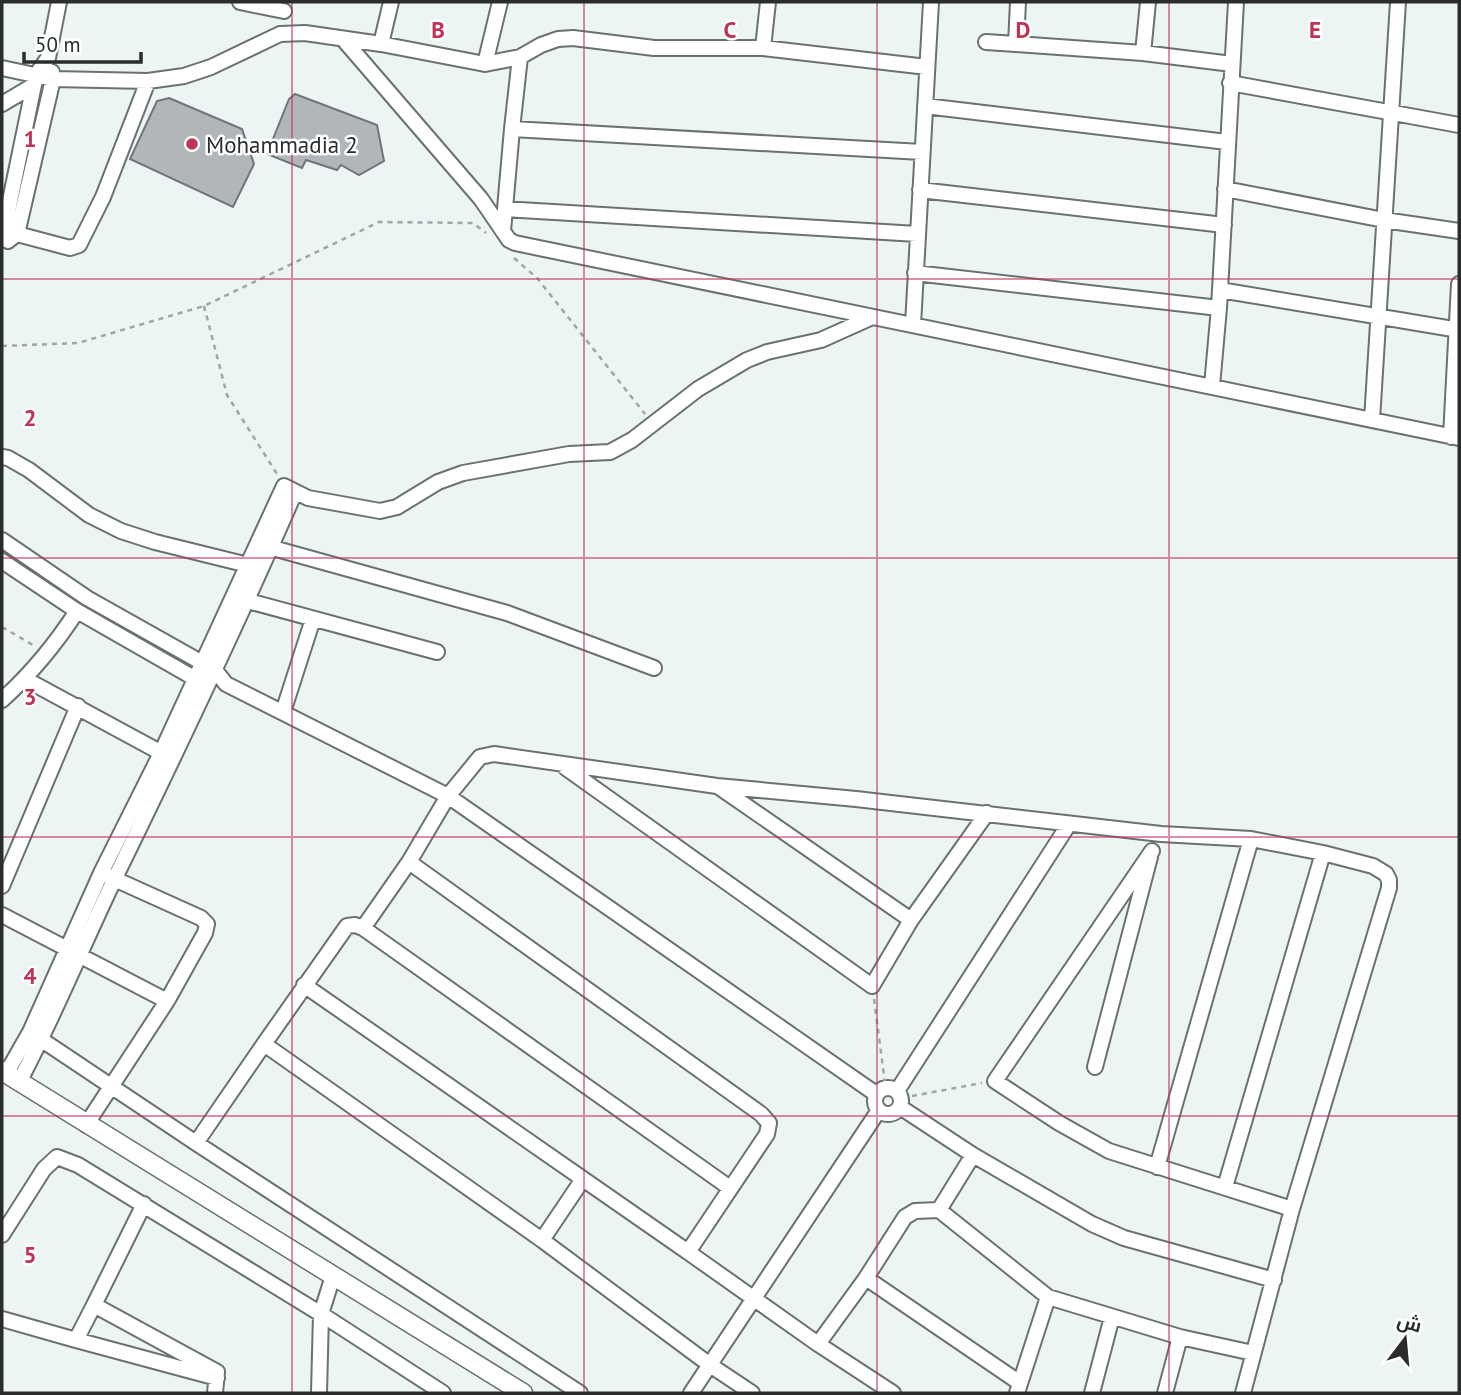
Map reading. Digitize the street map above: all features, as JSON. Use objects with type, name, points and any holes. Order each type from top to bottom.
[{"type":"street","points":[[6,235],[35,80],[48,58],[59,2]]},
{"type":"street","points":[[240,2],[284,6],[280,34]]},
{"type":"street","points":[[381,44],[391,2]]},
{"type":"street","points":[[485,64],[500,2]]},
{"type":"street","points":[[763,48],[768,2]]},
{"type":"street","points":[[913,325],[931,2]]},
{"type":"street","points":[[1016,44],[1018,2]]},
{"type":"street","points":[[1143,53],[1148,2]]},
{"type":"street","points":[[1212,386],[1219,308],[1236,2]]},
{"type":"street","points":[[1371,420],[1398,2]]},
{"type":"street","points":[[2,68],[35,80],[148,81],[184,76],[211,67],[280,34],[305,33],[485,64],[520,57],[541,45],[565,38],[654,48],[763,48],[927,66]]},
{"type":"street","points":[[343,39],[481,199],[497,235],[515,243],[1455,438],[1459,284]]},
{"type":"street","points":[[986,42],[1143,53],[1232,64]]},
{"type":"street","points":[[497,235],[505,209],[520,57]]},
{"type":"street","points":[[6,235],[53,79],[48,58]]},
{"type":"street","points":[[2,104],[35,80]]},
{"type":"street","points":[[6,235],[70,248],[79,245],[103,197],[148,81]]},
{"type":"street","points":[[1230,83],[1459,125]]},
{"type":"street","points":[[925,107],[1227,142]]},
{"type":"street","points":[[512,129],[922,152]]},
{"type":"street","points":[[1225,189],[1384,220],[1459,231]]},
{"type":"street","points":[[920,190],[1224,225]]},
{"type":"street","points":[[505,209],[917,234]]},
{"type":"street","points":[[915,273],[1219,308]]},
{"type":"street","points":[[1220,289],[1458,330]]},
{"type":"street","points":[[523,1393],[9,1076],[36,1036],[81,956],[168,757],[194,678],[240,599],[290,489],[318,500],[380,511],[397,507],[438,482],[463,473],[569,454],[610,452],[621,448],[698,389],[747,360],[767,352],[821,340],[870,318]]},
{"type":"street","points":[[4,461],[29,470],[89,515],[121,531],[248,565]]},
{"type":"street","points":[[2,540],[87,598],[215,670],[226,684],[448,796],[892,1096],[973,1155],[1050,1201],[1124,1238],[1274,1280]]},
{"type":"street","points":[[36,1036],[66,949],[100,873],[209,686],[240,599],[248,565],[265,546]]},
{"type":"street","points":[[265,546],[507,613],[654,668]]},
{"type":"street","points":[[2,561],[77,611],[194,678],[209,686],[226,684]]},
{"type":"street","points":[[240,599],[437,652]]},
{"type":"street","points":[[2,700],[48,654],[77,611]]},
{"type":"street","points":[[283,712],[313,619]]},
{"type":"street","points":[[25,679],[168,757]]},
{"type":"street","points":[[2,886],[78,706]]},
{"type":"street","points":[[362,929],[409,862],[448,796],[480,757],[494,754],[717,786],[987,813],[1161,834],[1251,839],[1381,868],[1389,880],[1389,888],[1293,1209],[1243,1393]]},
{"type":"street","points":[[562,765],[872,986],[911,920],[987,813]]},
{"type":"street","points":[[717,786],[911,920]]},
{"type":"street","points":[[892,1096],[875,1103],[878,1110],[890,1114],[892,1096],[1069,824]]},
{"type":"street","points":[[1161,834],[995,1081],[1059,1123],[1109,1151],[1293,1209]]},
{"type":"street","points":[[1157,1167],[1251,839]]},
{"type":"street","points":[[1095,1067],[1152,851]]},
{"type":"street","points":[[1225,1187],[1323,853]]},
{"type":"street","points":[[409,862],[761,1114],[769,1123],[767,1134],[688,1252]]},
{"type":"street","points":[[86,1125],[167,1001],[205,933],[207,924],[201,918],[100,873]]},
{"type":"street","points":[[2,915],[167,1001]]},
{"type":"street","points":[[196,1143],[347,926],[355,925],[730,1188]]},
{"type":"street","points":[[304,985],[753,1300],[893,1393]]},
{"type":"street","points":[[36,1036],[580,1393]]},
{"type":"street","points":[[264,1044],[542,1240],[710,1365],[752,1393]]},
{"type":"street","points":[[691,1393],[878,1110]]},
{"type":"street","points":[[939,1210],[973,1155]]},
{"type":"street","points":[[2,1235],[44,1169],[57,1157],[78,1165],[144,1204],[321,1314],[429,1388],[443,1393]]},
{"type":"street","points":[[542,1240],[583,1179]]},
{"type":"street","points":[[76,1340],[144,1204]]},
{"type":"street","points":[[818,1344],[866,1278],[905,1217],[915,1211],[939,1210],[1048,1297],[1180,1337],[1253,1353]]},
{"type":"street","points":[[319,1393],[321,1314],[333,1276]]},
{"type":"street","points":[[866,1278],[1018,1388],[1048,1297]]},
{"type":"street","points":[[2,1319],[216,1386],[217,1372],[94,1305]]},
{"type":"street","points":[[1092,1393],[1112,1317]]},
{"type":"street","points":[[1165,1393],[1180,1337]]},
{"type":"path","points":[[2,346],[78,343],[204,306],[379,222],[473,223],[497,235]]},
{"type":"path","points":[[510,254],[537,278],[654,424]]},
{"type":"path","points":[[204,306],[228,396],[290,489]]},
{"type":"path","points":[[2,627],[48,654]]},
{"type":"path","points":[[872,986],[892,1096],[995,1081]]},
{"type":"building","points":[[295,94],[377,125],[384,161],[359,175],[341,165],[337,170],[306,160],[302,168],[267,154],[289,99]]},
{"type":"building","name":"Mohammadia 2","points":[[169,98],[242,129],[254,164],[233,207],[130,159],[157,101]]},
{"type":"place","name":"Mohammadia 2","points":[[192,144]]}]
